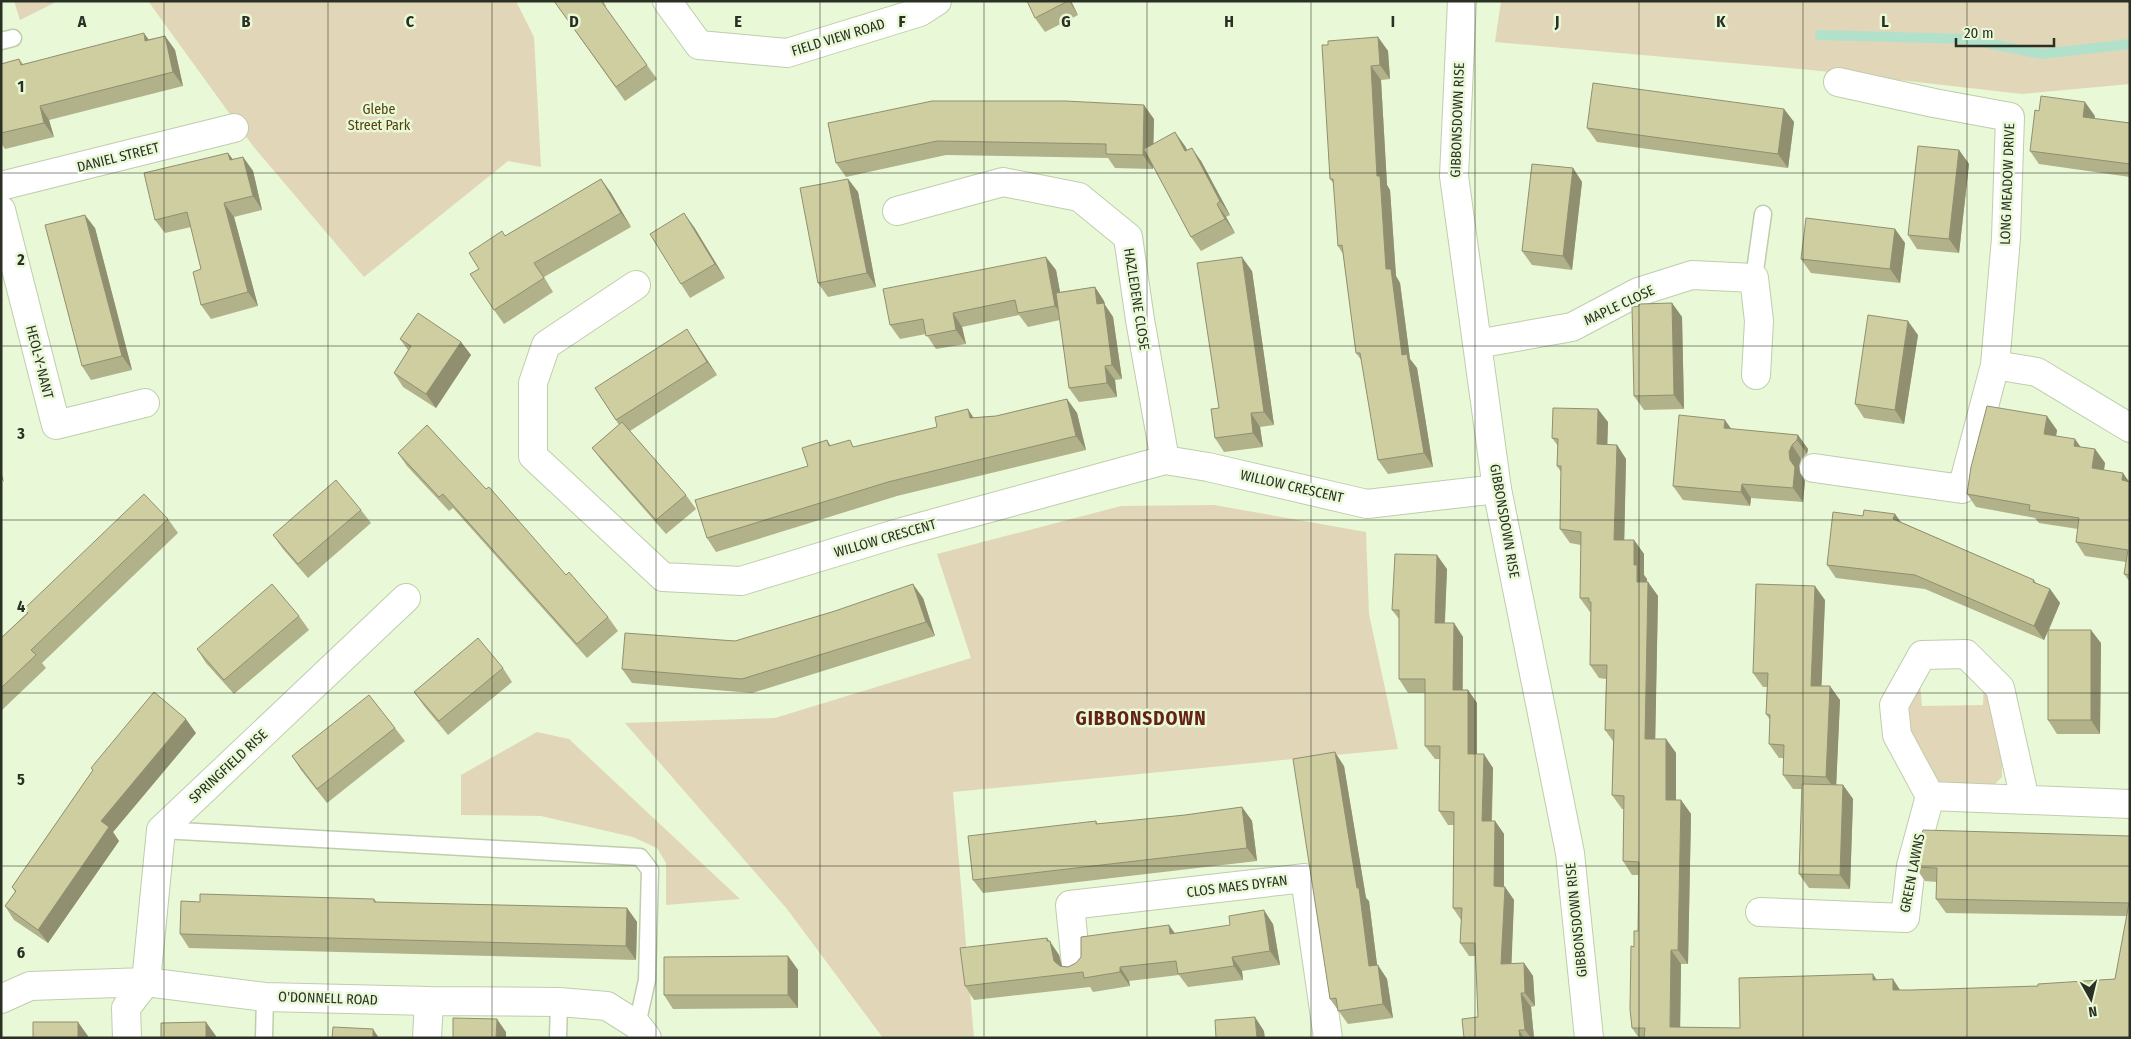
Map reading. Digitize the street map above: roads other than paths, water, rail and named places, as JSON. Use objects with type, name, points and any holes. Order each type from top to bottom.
[{"type":"street","name":"FIELD VIEW ROAD","points":[[668,1],[699,45],[787,53],[920,12],[937,1]]},
{"type":"street","name":"GIBBONSDOWN RISE","points":[[1462,1],[1454,176],[1497,488],[1570,853],[1588,1038]]},
{"type":"street","name":"LONG MEADOW DRIVE","points":[[1814,468],[1962,489],[1995,365],[2006,238],[2010,117],[1838,82]]},
{"type":"street","name":"DANIEL STREET","points":[[1,186],[234,128]]},
{"type":"street","name":"HAZLEDENE CLOSE","points":[[897,211],[1003,182],[1079,197],[1128,237],[1140,320],[1165,460]]},
{"type":"street","name":"HEOL-Y-NANT","points":[[1,210],[56,424],[145,403]]},
{"type":"street","name":"MAPLE CLOSE","points":[[1477,344],[1572,327],[1638,292],[1692,275],[1754,278]]},
{"type":"street","points":[[1754,278],[1759,321],[1756,375]]},
{"type":"street","name":"WILLOW CRESCENT","points":[[636,284],[546,345],[533,383],[532,456],[663,577],[740,581],[902,532],[1165,460],[1208,467],[1367,504],[1497,488]]},
{"type":"street","points":[[1995,365],[2036,372],[2130,428]]},
{"type":"street","name":"SPRINGFIELD RISE","points":[[160,830],[406,598]]},
{"type":"street","points":[[2025,800],[2000,688],[1966,654],[1922,655],[1894,705],[1897,735],[1930,796],[2025,800],[2130,804]]},
{"type":"street","name":"GREEN LAWNS","points":[[1760,912],[1905,918],[1911,866],[1930,796]]},
{"type":"street","points":[[127,1038],[126,1008],[146,982],[160,830]]},
{"type":"street","name":"CLOS MAES DYFAN","points":[[1076,966],[1070,905],[1305,878],[1328,1038]]},
{"type":"street","name":"O'DONNELL ROAD","points":[[1,999],[30,986],[146,982],[265,996],[430,1001],[559,1002],[607,1006],[642,1032]]},
{"type":"street","points":[[427,1038],[430,1001]]},
{"type":"lane","points":[[1754,278],[1763,214]]},
{"type":"lane","points":[[160,830],[640,857],[650,870],[647,980],[642,1032]]},
{"type":"lane","points":[[264,1038],[265,996]]},
{"type":"lane","points":[[558,1038],[559,1002]]},
{"type":"waterway","points":[[1820,35],[1966,39],[2042,54],[2130,44]]},
{"type":"district","name":"GIBBONSDOWN","points":[[1141,718]]},
{"type":"park label","name":"Glebe Street Park","points":[[379,118]]}]
